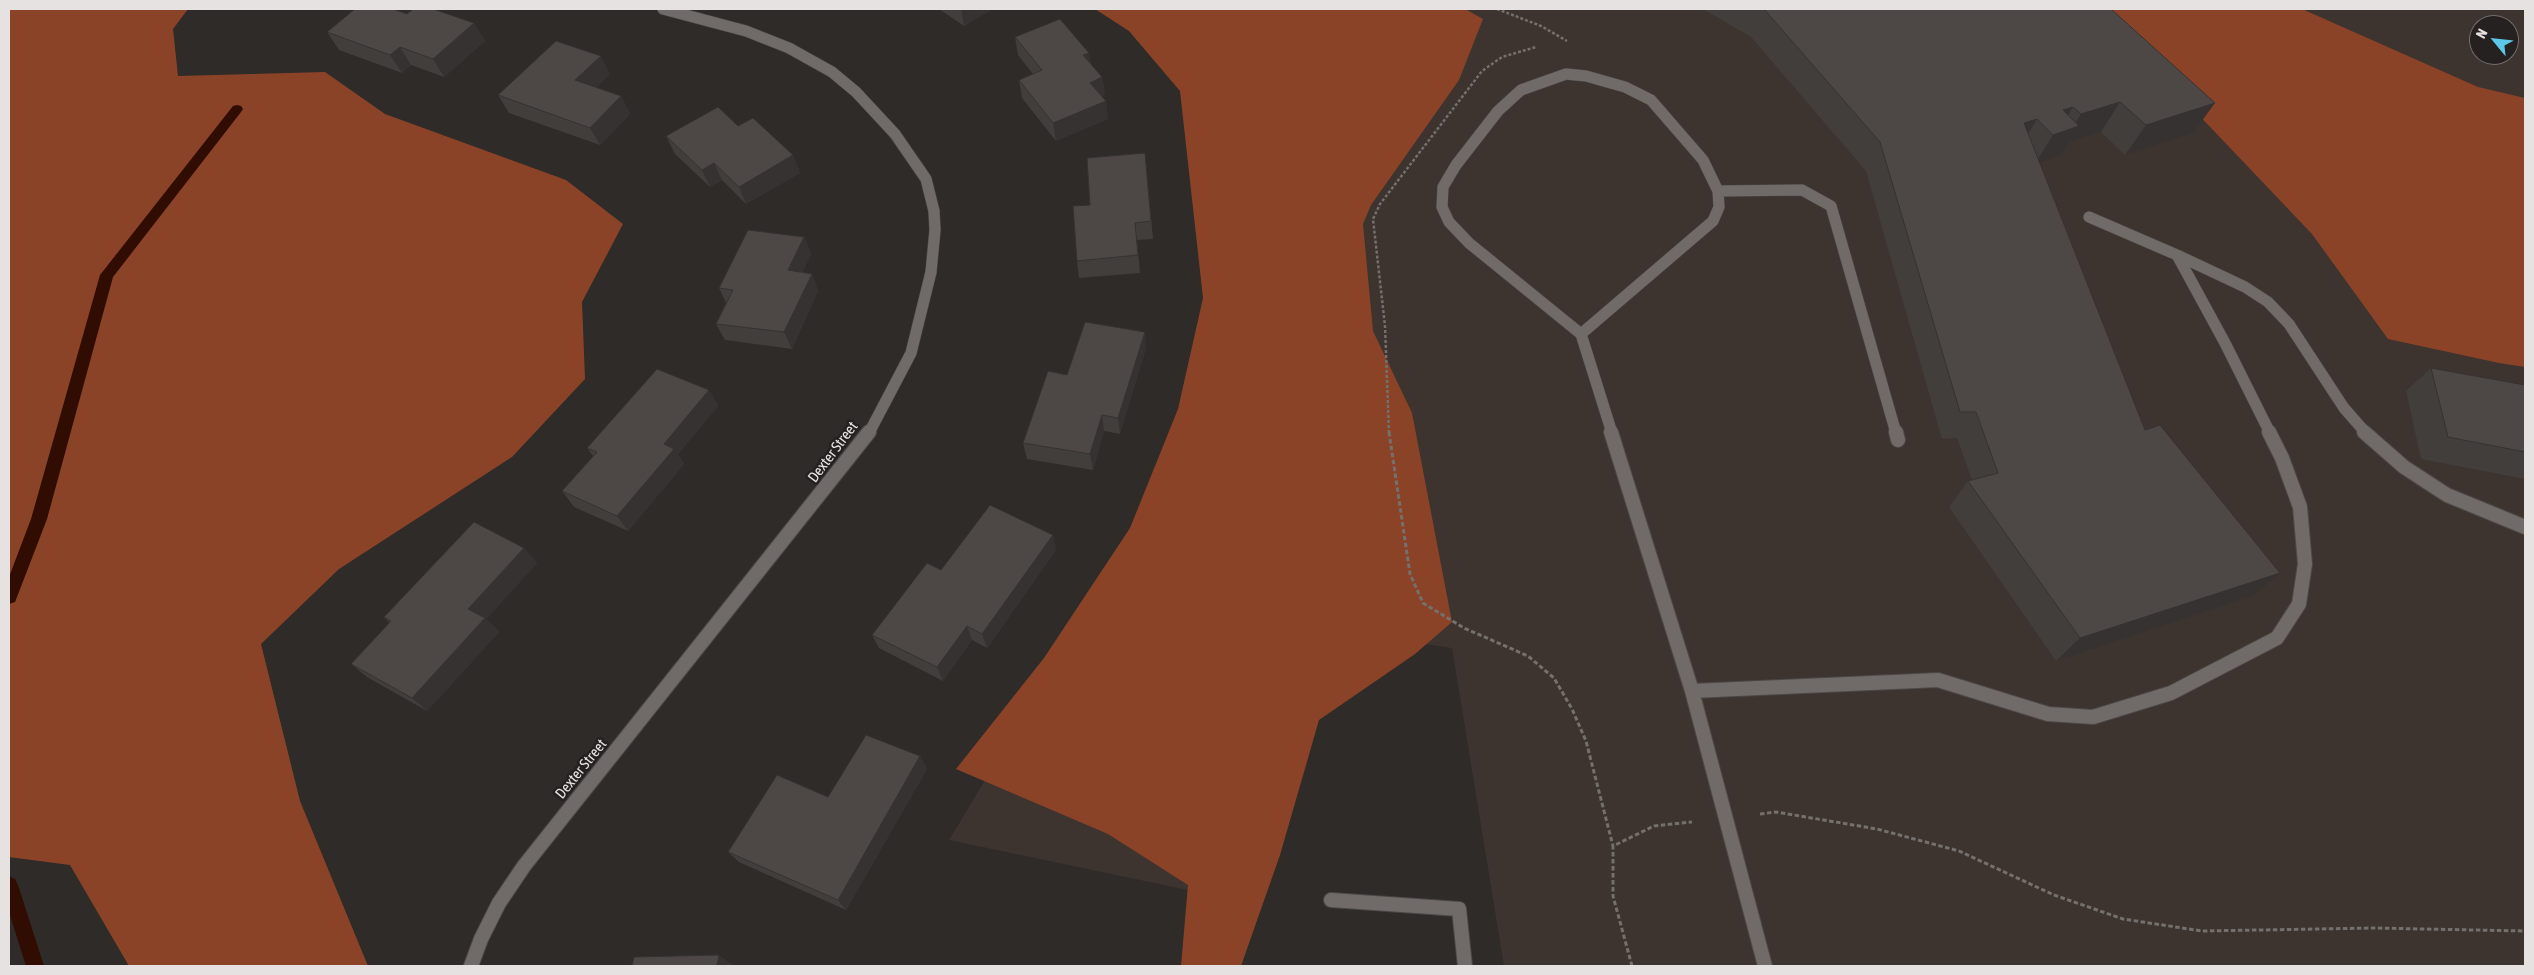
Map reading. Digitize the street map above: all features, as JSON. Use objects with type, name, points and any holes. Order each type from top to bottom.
[{"type":"street","name":"Dexter Street","points":[[471,966],[481,939],[499,903],[524,866],[866,438],[911,353],[930,272],[935,230],[934,211],[926,179],[895,134],[856,92],[826,68],[790,48],[746,31],[662,9]]},
{"type":"street","points":[[1581,334],[1713,221],[1719,207],[1718,191],[1703,160],[1675,125],[1651,100],[1626,87],[1586,76],[1566,74],[1520,90],[1498,111],[1456,165],[1443,187],[1442,207],[1449,222],[1469,242],[1581,334],[1692,691],[1765,966]]},
{"type":"street","points":[[1718,191],[1802,190],[1830,206],[1898,440]]},
{"type":"street","points":[[2089,217],[2245,287],[2268,302],[2289,324],[2344,408],[2370,438],[2404,467],[2447,495],[2525,526]]},
{"type":"street","points":[[1692,691],[1938,680],[2048,714],[2093,717],[2171,693],[2277,638],[2299,604],[2305,564],[2300,507],[2282,458],[2225,343],[2177,255]]},
{"type":"street","points":[[1331,900],[1458,909],[1465,966]]},
{"type":"path","points":[[1496,9],[1541,26],[1573,44],[1564,45]]},
{"type":"path","points":[[1540,47],[1517,51],[1502,57],[1482,72],[1380,204],[1373,219],[1373,234],[1385,326],[1390,445],[1410,574],[1423,603],[1464,628],[1528,656],[1554,678],[1572,709],[1586,741],[1613,846],[1613,896],[1632,966]]},
{"type":"path","points":[[1613,846],[1654,826],[1776,812],[1877,829],[1959,851],[2054,895],[2123,919],[2202,931],[2373,928],[2525,931]]},
{"type":"shaded area","points":[[9,9],[188,9],[173,29],[178,76],[325,72],[385,114],[566,180],[623,224],[582,302],[585,379],[512,457],[339,569],[261,644],[300,801],[368,966],[129,966],[70,865],[9,857]]},
{"type":"shaded area","points":[[1095,9],[1465,9],[1483,19],[1459,80],[1371,205],[1363,224],[1373,331],[1412,413],[1452,622],[1415,654],[1319,720],[1280,855],[1241,966],[1181,966],[1188,885],[1108,834],[956,769],[1044,658],[1130,528],[1178,409],[1203,298],[1180,91],[1129,31]]},
{"type":"shaded area","points":[[1449,9],[2525,9],[2525,966],[1504,966],[1452,648],[1224,616],[1216,896],[949,840]]},
{"type":"shaded area","points":[[2082,9],[2302,9],[2478,87],[2525,98],[2525,367],[2388,339],[2312,234],[2193,109]]},
{"type":"building","points":[[355,9],[393,9],[407,14],[413,9],[433,9],[474,23],[433,59],[400,47],[390,55],[327,32]]},
{"type":"building","points":[[1764,9],[2111,9],[2215,103],[2146,125],[2120,102],[2081,114],[2073,107],[2063,110],[2079,126],[2053,135],[2037,119],[2024,123],[2145,430],[2160,425],[2280,573],[2080,638],[1968,481],[1998,473],[1976,412],[1960,412],[1880,142]]},
{"type":"building","points":[[1060,19],[1089,53],[1083,55],[1102,77],[1090,83],[1106,101],[1053,123],[1019,80],[1042,70],[1015,37]]},
{"type":"building","points":[[556,41],[601,56],[575,80],[621,96],[590,128],[498,95]]},
{"type":"building","points":[[718,107],[738,126],[753,118],[793,155],[739,187],[714,163],[702,170],[666,136]]},
{"type":"building","points":[[1145,153],[1151,221],[1135,223],[1138,255],[1077,261],[1073,206],[1090,205],[1087,158]]},
{"type":"building","points":[[748,230],[804,237],[788,270],[812,274],[784,332],[716,324],[733,290],[719,288]]},
{"type":"building","points":[[1085,322],[1145,332],[1118,418],[1102,415],[1090,454],[1023,443],[1048,371],[1067,375]]},
{"type":"building","points":[[2431,368],[2525,385],[2525,452],[2448,437]]},
{"type":"building","points":[[657,369],[709,390],[664,444],[674,449],[617,516],[562,491],[597,452],[587,448]]},
{"type":"building","points":[[990,505],[1053,535],[982,634],[967,626],[937,667],[872,635],[927,563],[941,570]]},
{"type":"building","points":[[474,522],[524,548],[468,609],[485,618],[412,698],[351,664],[391,621],[384,617]]},
{"type":"building","points":[[866,735],[920,756],[838,900],[728,852],[777,775],[828,797]]},
{"type":"building","points":[[719,955],[717,966],[632,966],[634,957]]},
{"type":"waterway","points":[[9,597],[39,519],[107,275],[237,109]]},
{"type":"waterway","points":[[9,885],[35,966]]}]
